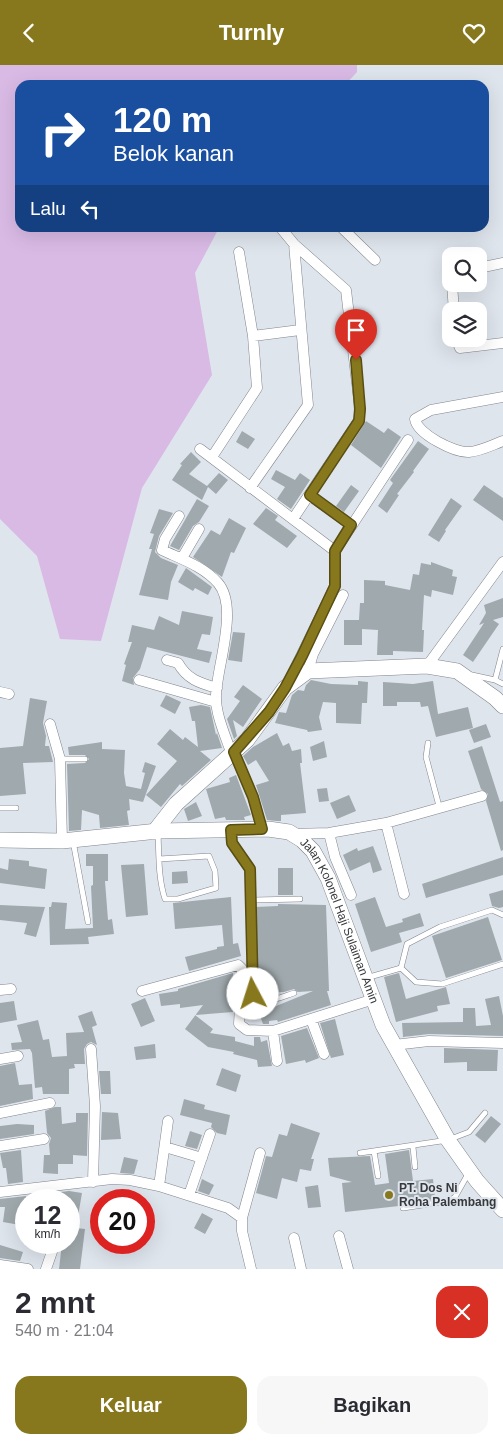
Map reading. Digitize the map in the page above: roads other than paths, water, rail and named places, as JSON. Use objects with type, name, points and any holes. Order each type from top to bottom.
[{"type":"street","points":[[284,232],[346,290],[360,409],[359,421],[292,519]]},
{"type":"street","points":[[346,232],[375,260]]},
{"type":"street","points":[[250,488],[308,405],[300,330],[294,243]]},
{"type":"street","points":[[212,457],[257,388],[253,336],[239,252]]},
{"type":"street","points":[[487,266],[503,263]]},
{"type":"street","points":[[253,336],[300,330]]},
{"type":"street","points":[[487,345],[503,343]]},
{"type":"street","points":[[503,397],[431,410],[415,419],[416,426],[422,431],[459,452],[477,451],[503,441]]},
{"type":"street","points":[[156,832],[176,804],[247,740],[285,688],[335,586],[335,551],[408,440]]},
{"type":"street","points":[[200,449],[335,551]]},
{"type":"street","points":[[310,495],[351,525]]},
{"type":"street","points":[[179,516],[164,539],[161,549],[182,558],[218,583],[226,602],[227,621],[216,702],[233,753],[253,797],[262,829]]},
{"type":"street","points":[[182,558],[199,529]]},
{"type":"street","points":[[427,666],[503,562]]},
{"type":"street","points":[[308,671],[313,654],[343,595]]},
{"type":"street","points":[[168,660],[178,663],[188,677],[217,688]]},
{"type":"street","points":[[285,688],[308,671],[427,666],[457,671],[495,698],[503,706]]},
{"type":"street","points":[[139,680],[216,702]]},
{"type":"street","points":[[50,724],[60,759],[67,841]]},
{"type":"street","points":[[292,834],[329,833],[386,823],[439,806],[482,796]]},
{"type":"street","points":[[386,823],[404,894]]},
{"type":"street","name":"Jalan Kolonel Haji Sulaiman Amin","points":[[0,840],[67,841],[156,832],[262,829],[292,834],[313,851],[328,878],[383,1025],[394,1045],[448,1140],[469,1171],[503,1209]]},
{"type":"street","points":[[329,833],[351,895]]},
{"type":"street","points":[[142,991],[238,965],[242,969],[239,1024],[247,1030],[273,1031],[374,999]]},
{"type":"street","points":[[0,990],[11,989]]},
{"type":"street","points":[[311,1019],[324,1054]]},
{"type":"street","points":[[273,1031],[277,1061]]},
{"type":"street","points":[[394,1045],[429,1041],[503,1043]]},
{"type":"street","points":[[92,1049],[95,1106],[94,1181]]},
{"type":"street","points":[[0,1059],[18,1056]]},
{"type":"street","points":[[0,1113],[50,1103]]},
{"type":"street","points":[[159,1186],[168,1121]]},
{"type":"street","points":[[189,1195],[210,1134]]},
{"type":"street","points":[[0,1146],[44,1139]]},
{"type":"street","points":[[165,1147],[202,1158]]},
{"type":"street","points":[[251,1269],[242,1231],[242,1218],[260,1153]]},
{"type":"street","points":[[0,1192],[121,1179],[159,1186],[189,1195],[228,1208],[242,1218]]},
{"type":"street","points":[[339,1236],[348,1269]]},
{"type":"street","points":[[294,1238],[301,1269]]},
{"type":"street","points":[[46,1269],[51,1254]]},
{"type":"street","points":[[0,1265],[28,1269]]},
{"type":"lane","points":[[495,680],[503,649]]},
{"type":"lane","points":[[457,671],[495,680],[503,684]]},
{"type":"lane","points":[[428,743],[426,757],[439,806]]},
{"type":"lane","points":[[60,759],[85,759]]},
{"type":"lane","points":[[0,808],[16,808]]},
{"type":"lane","points":[[231,830],[232,843],[250,869],[252,900],[249,917],[253,994],[256,999],[262,1001],[294,993]]},
{"type":"lane","points":[[156,832],[159,859],[164,897],[167,900],[216,888],[215,871],[209,856],[159,859]]},
{"type":"lane","points":[[67,841],[88,922]]},
{"type":"lane","points":[[252,900],[300,899]]},
{"type":"lane","points":[[401,968],[404,949],[410,941],[440,927],[481,913],[492,910],[503,915]]},
{"type":"lane","points":[[401,968],[416,982],[442,984],[503,964]]},
{"type":"lane","points":[[366,978],[401,968]]},
{"type":"lane","points":[[360,1153],[412,1147],[448,1140],[469,1132],[485,1113]]},
{"type":"lane","points":[[412,1147],[415,1167]]},
{"type":"lane","points":[[374,1151],[378,1176]]},
{"type":"lane","points":[[403,1208],[449,1201],[455,1197],[469,1171]]},
{"type":"place","name":"PT. Dos Ni Roha Palembang","points":[[389,1195]]}]
